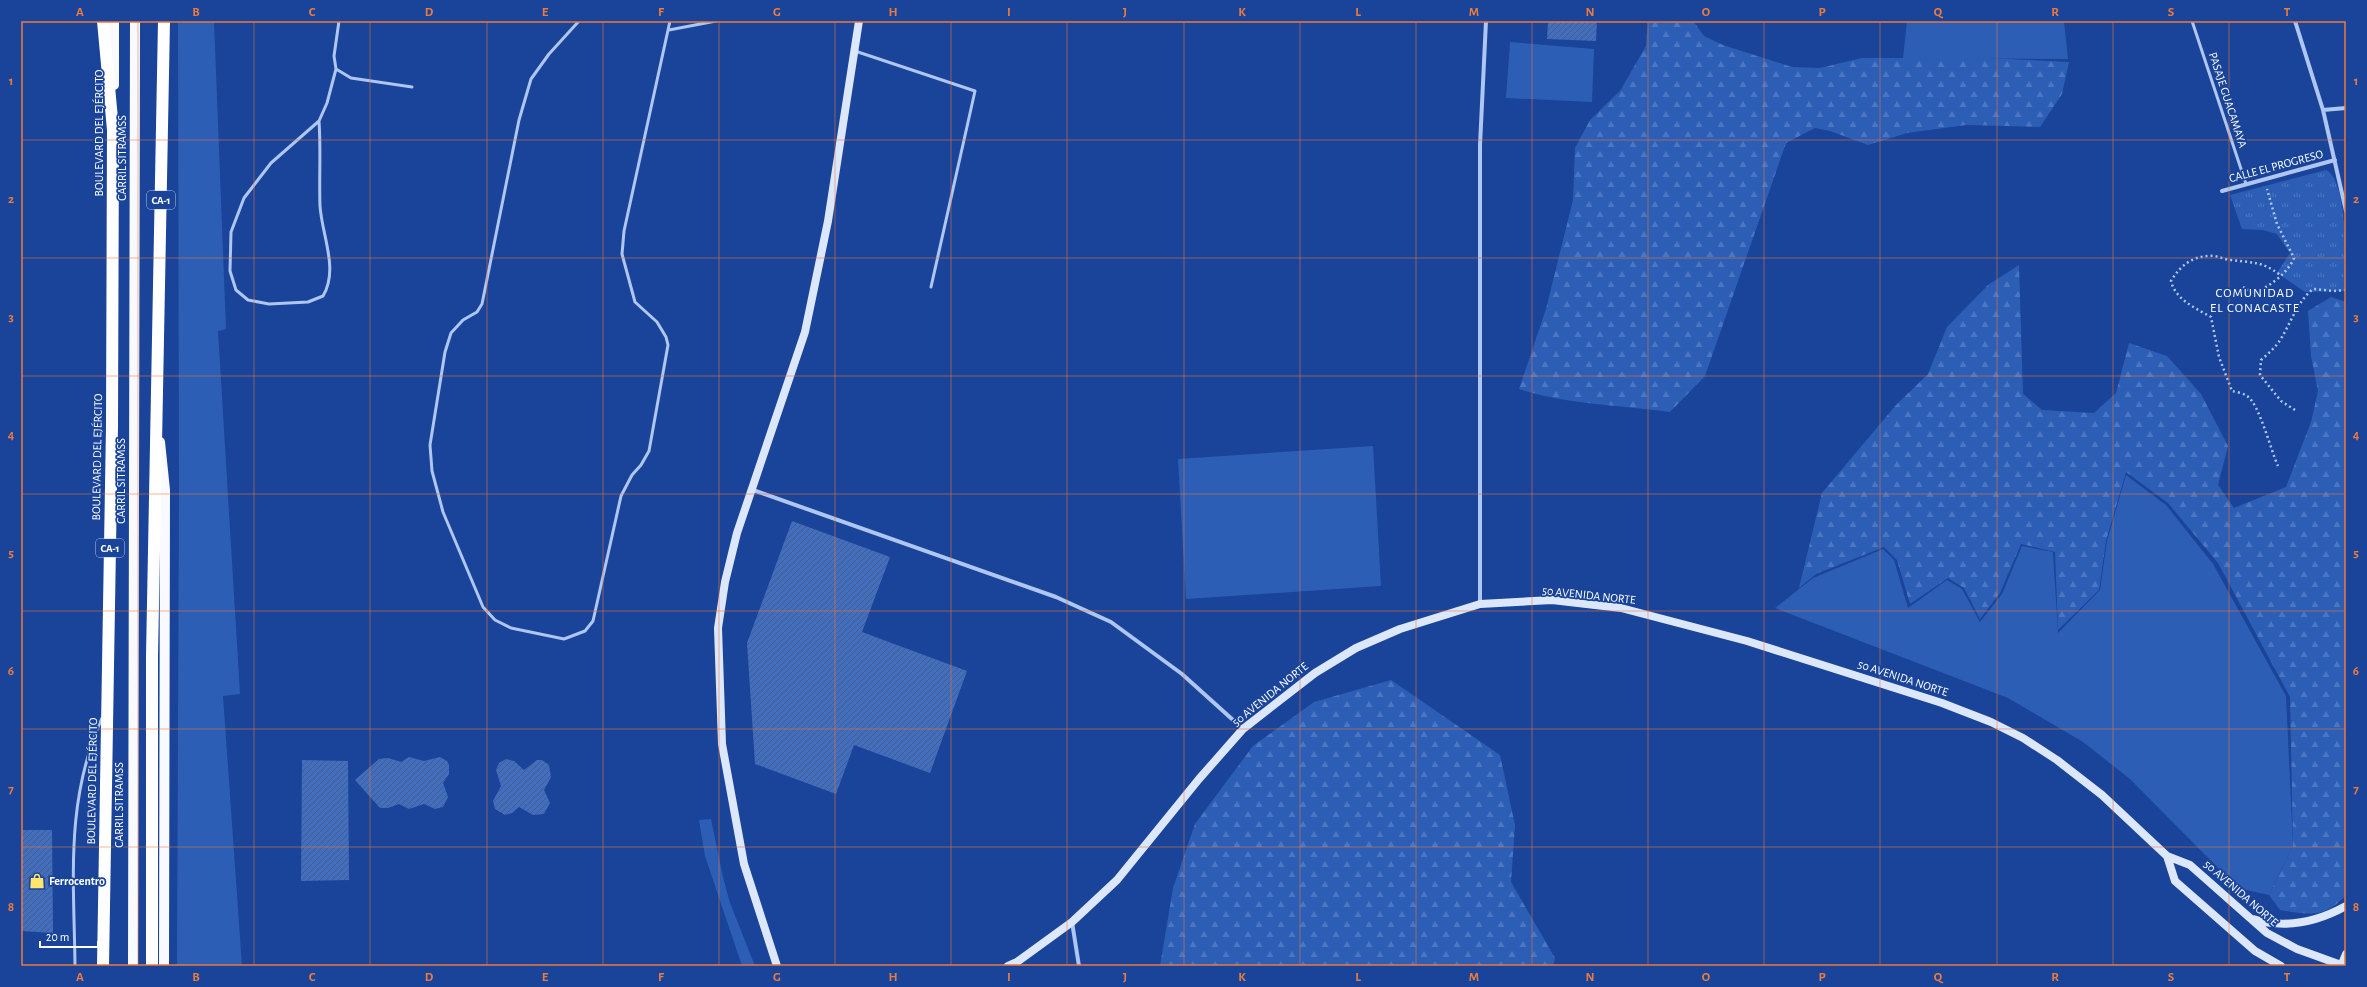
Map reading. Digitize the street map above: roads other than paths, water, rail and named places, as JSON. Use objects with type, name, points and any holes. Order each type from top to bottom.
[{"type":"highway","name":"CA-1","points":[[103,21],[113,130]]},
{"type":"highway","name":"CA-1","points":[[152,966],[152,656],[164,21]]},
{"type":"highway","name":"BOULEVARD DEL EJÉRCITO","points":[[103,966],[112,426],[113,130]]},
{"type":"main road","name":"BOULEVARD DEL EJÉRCITO","points":[[113,130],[114,21]]},
{"type":"main road","name":"CARRIL SITRAMSS","points":[[133,966],[135,21]]},
{"type":"main road","points":[[157,422],[166,490],[164,966]]},
{"type":"street","points":[[777,966],[744,864],[721,737],[718,628],[727,575],[737,533],[754,490],[783,402],[811,304],[828,221],[859,21]]},
{"type":"street","points":[[1480,604],[1480,145],[1486,21]]},
{"type":"street","points":[[2295,21],[2323,110],[2346,211]]},
{"type":"street","points":[[2323,110],[2346,108]]},
{"type":"street","name":"CALLE EL PROGRESO","points":[[2222,191],[2335,160]]},
{"type":"street","points":[[754,490],[1056,597],[1111,622],[1182,674],[1243,730]]},
{"type":"street","name":"50 AVENIDA NORTE","points":[[1008,966],[1017,962],[1072,922],[1117,880],[1199,779],[1243,730],[1315,673],[1356,648],[1400,629],[1480,604],[1552,600],[1621,608],[1747,641],[1942,703],[1997,725],[2023,738],[2057,760],[2102,795],[2167,856],[2190,865],[2249,918],[2280,942],[2343,966]]},
{"type":"street","name":"50 AVENIDA NORTE","points":[[2167,856],[2175,881],[2255,951],[2281,966]]},
{"type":"street","points":[[2249,918],[2271,923],[2302,923],[2328,915],[2346,906]]},
{"type":"street","points":[[1072,922],[1079,966]]},
{"type":"street","points":[[2255,951],[2267,966]]},
{"type":"street","points":[[2343,966],[2346,954]]},
{"type":"lane","points":[[319,121],[271,163],[244,198],[231,232],[230,271],[236,290],[248,300],[269,304],[308,302],[323,296],[328,288],[330,267],[320,208],[319,121],[327,103],[336,69],[334,56],[339,21]]},
{"type":"lane","points":[[579,21],[549,54],[531,79],[519,120],[482,304],[477,312],[463,320],[451,333],[444,352],[430,445],[432,471],[443,512],[483,607],[495,620],[511,628],[564,639],[585,631],[594,621],[621,496],[632,475],[641,465],[648,451],[657,410],[668,345],[666,337],[657,322],[635,302],[622,254],[624,231],[670,21]]},
{"type":"lane","points":[[669,30],[716,21]]},
{"type":"lane","name":"PASAJE GUACAMAYA","points":[[2192,21],[2246,184]]},
{"type":"lane","points":[[854,51],[975,91],[931,287]]},
{"type":"lane","points":[[336,69],[350,78],[412,87]]},
{"type":"lane","points":[[75,966],[74,831],[77,796],[89,750],[107,707]]},
{"type":"place","name":"Ferrocentro","points":[[37,881]]},
{"type":"district","name":"COMUNIDAD EL CONACASTE","points":[[2255,300]]}]
